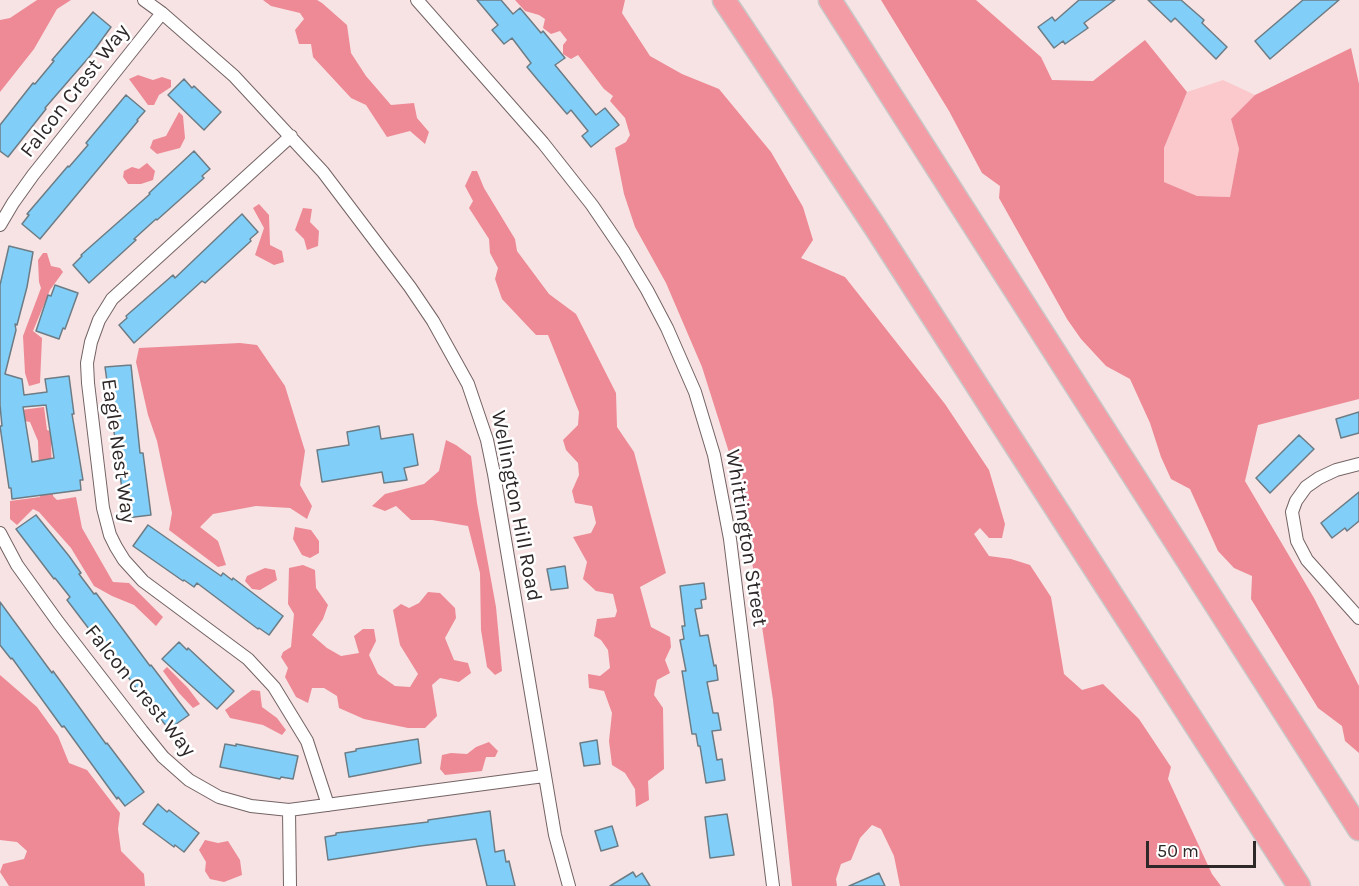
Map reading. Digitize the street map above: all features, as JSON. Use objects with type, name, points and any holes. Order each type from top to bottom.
[{"type":"highway","points":[[724,0],[881,237],[1299,886]]},
{"type":"highway","points":[[830,0],[1359,829]]},
{"type":"street","name":"Wellington Hill Road","points":[[144,0],[234,76],[291,136],[351,206],[410,287],[451,351],[478,407],[494,474],[555,835],[569,886]]},
{"type":"street","name":"Whittington Street","points":[[417,0],[543,143],[592,205],[647,290],[675,345],[695,392],[714,455],[730,539],[773,886]]},
{"type":"street","name":"Falcon Crest Way","points":[[0,225],[13,202],[33,175],[162,13]]},
{"type":"street","name":"Eagle Nest Way","points":[[291,136],[112,299],[99,320],[91,342],[87,363],[88,383],[103,508],[110,535],[116,547],[124,560],[143,581],[248,659],[274,687],[307,741],[328,805]]},
{"type":"street","points":[[1359,464],[1336,470],[1306,487],[1296,501],[1292,512],[1297,541],[1307,560],[1359,618]]},
{"type":"street","name":"Falcon Crest Way","points":[[0,533],[18,565],[58,622],[163,757],[189,780],[219,797],[251,806],[289,810],[544,776]]},
{"type":"street","points":[[289,810],[290,886]]},
{"type":"shaded area","points":[[37,0],[71,0],[57,9],[34,49],[0,92],[0,20],[10,18]]},
{"type":"shaded area","points":[[263,0],[317,0],[347,25],[351,53],[366,76],[391,105],[414,103],[417,118],[429,132],[425,144],[410,131],[387,137],[366,105],[351,98],[313,57],[311,44],[299,44],[295,30],[304,19],[300,13],[271,6]]},
{"type":"shaded area","points":[[515,0],[625,0],[622,13],[650,56],[682,74],[719,89],[771,152],[803,207],[813,240],[801,258],[845,277],[945,404],[989,470],[1005,524],[1002,538],[989,538],[980,528],[974,534],[989,556],[1030,565],[1051,597],[1064,674],[1082,690],[1103,684],[1139,719],[1171,767],[1168,779],[1212,874],[1221,886],[900,886],[894,856],[881,829],[872,825],[860,838],[851,860],[841,864],[836,879],[837,886],[792,886],[773,700],[754,573],[733,465],[702,367],[666,283],[635,227],[624,194],[615,148],[626,142],[630,135],[625,118],[610,101],[613,96],[604,89],[578,55],[571,59],[563,54],[563,45],[567,40],[560,31],[551,34],[543,28],[545,19],[525,11]]},
{"type":"shaded area","points":[[881,0],[976,0],[1041,57],[1052,80],[1093,81],[1145,40],[1187,92],[1164,148],[1164,182],[1197,196],[1230,197],[1239,149],[1231,119],[1255,95],[1351,48],[1359,84],[1359,399],[1258,425],[1245,481],[1314,598],[1359,686],[1359,753],[1345,741],[1342,726],[1318,708],[1251,599],[1252,576],[1234,568],[1218,551],[1190,489],[1171,479],[1150,423],[1130,379],[1106,366],[1081,339],[1067,319],[999,198],[1000,186],[982,173],[949,111]]},
{"type":"shaded area","points":[[138,75],[153,80],[162,77],[171,80],[171,87],[159,95],[154,105],[148,105],[129,79]]},
{"type":"shaded area","points":[[1223,80],[1255,95],[1231,119],[1239,149],[1230,197],[1196,196],[1164,182],[1164,148],[1187,92]]},
{"type":"shaded area","points":[[179,112],[183,116],[185,138],[180,148],[157,154],[150,148],[153,140],[166,136]]},
{"type":"shaded area","points":[[147,163],[155,171],[153,180],[141,184],[128,184],[123,177],[124,171],[132,167],[139,169]]},
{"type":"shaded area","points":[[472,171],[477,171],[484,188],[515,239],[517,251],[549,294],[576,314],[616,393],[617,427],[634,452],[666,573],[640,587],[651,627],[670,637],[671,647],[665,660],[670,673],[657,680],[654,695],[663,708],[664,769],[648,781],[649,800],[636,807],[635,789],[625,773],[612,765],[609,741],[612,713],[604,691],[589,688],[588,674],[600,676],[610,668],[608,650],[601,640],[594,636],[597,619],[615,617],[617,611],[613,594],[596,591],[583,579],[587,562],[573,537],[591,533],[596,523],[592,506],[575,503],[572,491],[579,475],[578,463],[566,450],[563,440],[578,425],[579,412],[548,335],[536,335],[502,299],[495,279],[498,268],[490,253],[489,239],[469,208],[473,201],[465,186]]},
{"type":"shaded area","points":[[259,204],[269,215],[270,245],[282,251],[284,262],[274,265],[255,255],[264,228],[253,208]]},
{"type":"shaded area","points":[[303,208],[312,209],[310,222],[319,231],[318,246],[307,250],[304,239],[295,230]]},
{"type":"shaded area","points":[[43,253],[47,253],[51,266],[60,268],[63,272],[50,290],[33,331],[42,338],[40,383],[29,386],[25,373],[23,336],[41,288],[38,260]]},
{"type":"shaded area","points":[[240,343],[257,345],[285,386],[305,451],[300,485],[312,506],[307,519],[290,508],[256,506],[213,514],[200,527],[218,541],[226,565],[218,567],[169,530],[172,513],[157,441],[148,415],[136,362],[139,348]]},
{"type":"shaded area","points":[[44,407],[47,430],[56,433],[58,440],[51,445],[53,496],[57,500],[76,497],[82,528],[113,582],[129,583],[163,617],[156,626],[134,605],[94,586],[71,548],[39,512],[33,509],[17,525],[10,519],[10,501],[40,497],[38,441],[30,422],[17,420],[6,412]]},
{"type":"shaded area","points":[[446,440],[471,456],[496,607],[502,671],[495,675],[487,667],[481,630],[480,573],[468,526],[432,520],[411,520],[396,506],[385,511],[372,506],[385,494],[424,484],[439,471]]},
{"type":"shaded area","points":[[295,527],[311,530],[319,541],[319,553],[310,558],[302,555],[293,539]]},
{"type":"shaded area","points":[[303,565],[315,570],[316,588],[328,605],[323,619],[312,635],[341,656],[359,653],[354,636],[363,629],[374,629],[376,641],[369,655],[378,674],[395,686],[410,687],[418,674],[400,645],[393,610],[401,604],[409,608],[419,603],[428,592],[440,593],[455,608],[456,618],[445,638],[454,660],[468,663],[471,673],[459,682],[440,678],[432,685],[437,716],[425,728],[408,728],[364,719],[339,708],[337,696],[324,688],[312,688],[308,703],[296,697],[285,677],[288,668],[281,657],[283,652],[291,647],[294,614],[288,604],[289,568]]},
{"type":"shaded area","points":[[265,568],[275,570],[277,580],[260,590],[252,589],[245,581],[247,576]]},
{"type":"shaded area","points":[[167,667],[200,704],[193,708],[179,693],[163,671]]},
{"type":"shaded area","points":[[0,675],[37,707],[58,736],[69,763],[87,770],[120,813],[118,829],[121,851],[144,874],[145,886],[9,886],[0,872],[3,864],[24,859],[27,851],[17,842],[0,840]]},
{"type":"shaded area","points":[[252,690],[260,691],[262,707],[277,718],[286,730],[282,735],[263,725],[230,718],[225,710]]},
{"type":"shaded area","points":[[489,742],[498,751],[495,757],[486,757],[482,771],[445,775],[440,769],[442,755],[467,754],[476,747]]},
{"type":"shaded area","points":[[205,840],[218,843],[228,841],[240,860],[242,875],[224,882],[210,879],[205,871],[206,862],[199,850]]},
{"type":"building","points":[[477,0],[501,0],[513,14],[520,8],[565,58],[555,65],[596,115],[605,108],[619,125],[591,147],[582,136],[588,131],[571,110],[567,114],[527,67],[531,63],[512,38],[504,44],[492,30],[498,25]]},
{"type":"building","points":[[1079,0],[1115,0],[1084,23],[1088,28],[1065,44],[1063,41],[1054,48],[1038,27],[1052,17],[1055,21]]},
{"type":"building","points":[[1148,0],[1181,0],[1204,20],[1202,23],[1227,47],[1216,59],[1175,18],[1171,22]]},
{"type":"building","points":[[1303,0],[1339,0],[1270,59],[1255,41]]},
{"type":"building","points":[[93,12],[111,27],[8,157],[0,151],[0,125]]},
{"type":"building","points":[[184,79],[221,112],[204,130],[168,95]]},
{"type":"building","points":[[126,95],[145,111],[40,239],[22,224],[29,215],[27,214],[88,145],[86,143]]},
{"type":"building","points":[[194,151],[210,169],[202,176],[204,178],[134,239],[136,240],[89,283],[73,265]]},
{"type":"building","points":[[242,214],[258,232],[250,239],[251,241],[205,283],[202,281],[134,343],[119,325],[127,318],[126,316],[173,275],[175,278]]},
{"type":"building","points":[[9,246],[33,252],[27,287],[17,325],[15,324],[16,330],[5,374],[22,379],[24,395],[47,392],[45,379],[69,376],[74,414],[72,414],[83,480],[80,480],[81,490],[12,499],[0,426],[2,426],[0,285]],"holes":[[[46,405],[54,458],[32,462],[23,407]]]},
{"type":"building","points":[[55,285],[78,293],[59,339],[36,331],[48,295],[51,296]]},
{"type":"building","points":[[131,365],[140,453],[143,453],[151,515],[126,518],[105,367]]},
{"type":"building","points":[[1359,412],[1359,433],[1341,438],[1336,419]]},
{"type":"building","points":[[379,426],[381,439],[413,434],[418,465],[404,468],[407,480],[384,483],[382,472],[322,482],[317,450],[349,445],[347,432]]},
{"type":"building","points":[[1299,435],[1314,449],[1270,493],[1256,478]]},
{"type":"building","points":[[1359,492],[1359,521],[1347,531],[1345,528],[1332,538],[1321,523]]},
{"type":"building","points":[[36,515],[69,556],[94,594],[96,593],[189,715],[169,729],[146,702],[106,646],[104,648],[89,629],[67,600],[70,597],[16,529]]},
{"type":"building","points":[[148,525],[221,576],[223,573],[232,580],[233,578],[283,616],[269,635],[197,583],[194,587],[183,581],[133,546]]},
{"type":"building","points":[[565,566],[568,588],[551,590],[547,569]]},
{"type":"building","points":[[704,583],[706,599],[701,600],[702,608],[695,609],[700,636],[708,635],[714,666],[716,665],[718,680],[707,682],[713,713],[718,713],[721,730],[712,731],[717,760],[722,759],[725,780],[706,783],[700,746],[698,746],[696,734],[692,734],[682,671],[686,671],[680,640],[684,639],[682,626],[685,626],[680,586]]},
{"type":"building","points":[[0,602],[144,792],[125,806],[118,797],[117,799],[64,726],[62,727],[0,645]]},
{"type":"building","points":[[179,642],[234,691],[217,709],[162,659]]},
{"type":"building","points":[[418,739],[421,763],[349,777],[345,753],[356,751],[356,749]]},
{"type":"building","points":[[597,740],[600,764],[584,766],[580,743]]},
{"type":"building","points":[[225,744],[298,756],[293,779],[281,777],[280,779],[220,767]]},
{"type":"building","points":[[158,804],[199,833],[184,852],[143,824]]},
{"type":"building","points":[[490,811],[495,852],[504,850],[515,886],[487,886],[476,839],[328,860],[325,837],[336,835],[336,833],[428,822],[428,820]]},
{"type":"building","points":[[727,814],[734,855],[710,858],[705,817]]},
{"type":"building","points":[[612,826],[618,846],[601,851],[595,831]]},
{"type":"building","points":[[633,872],[636,877],[642,873],[650,886],[610,886]]},
{"type":"building","points":[[879,873],[885,886],[849,886]]}]
